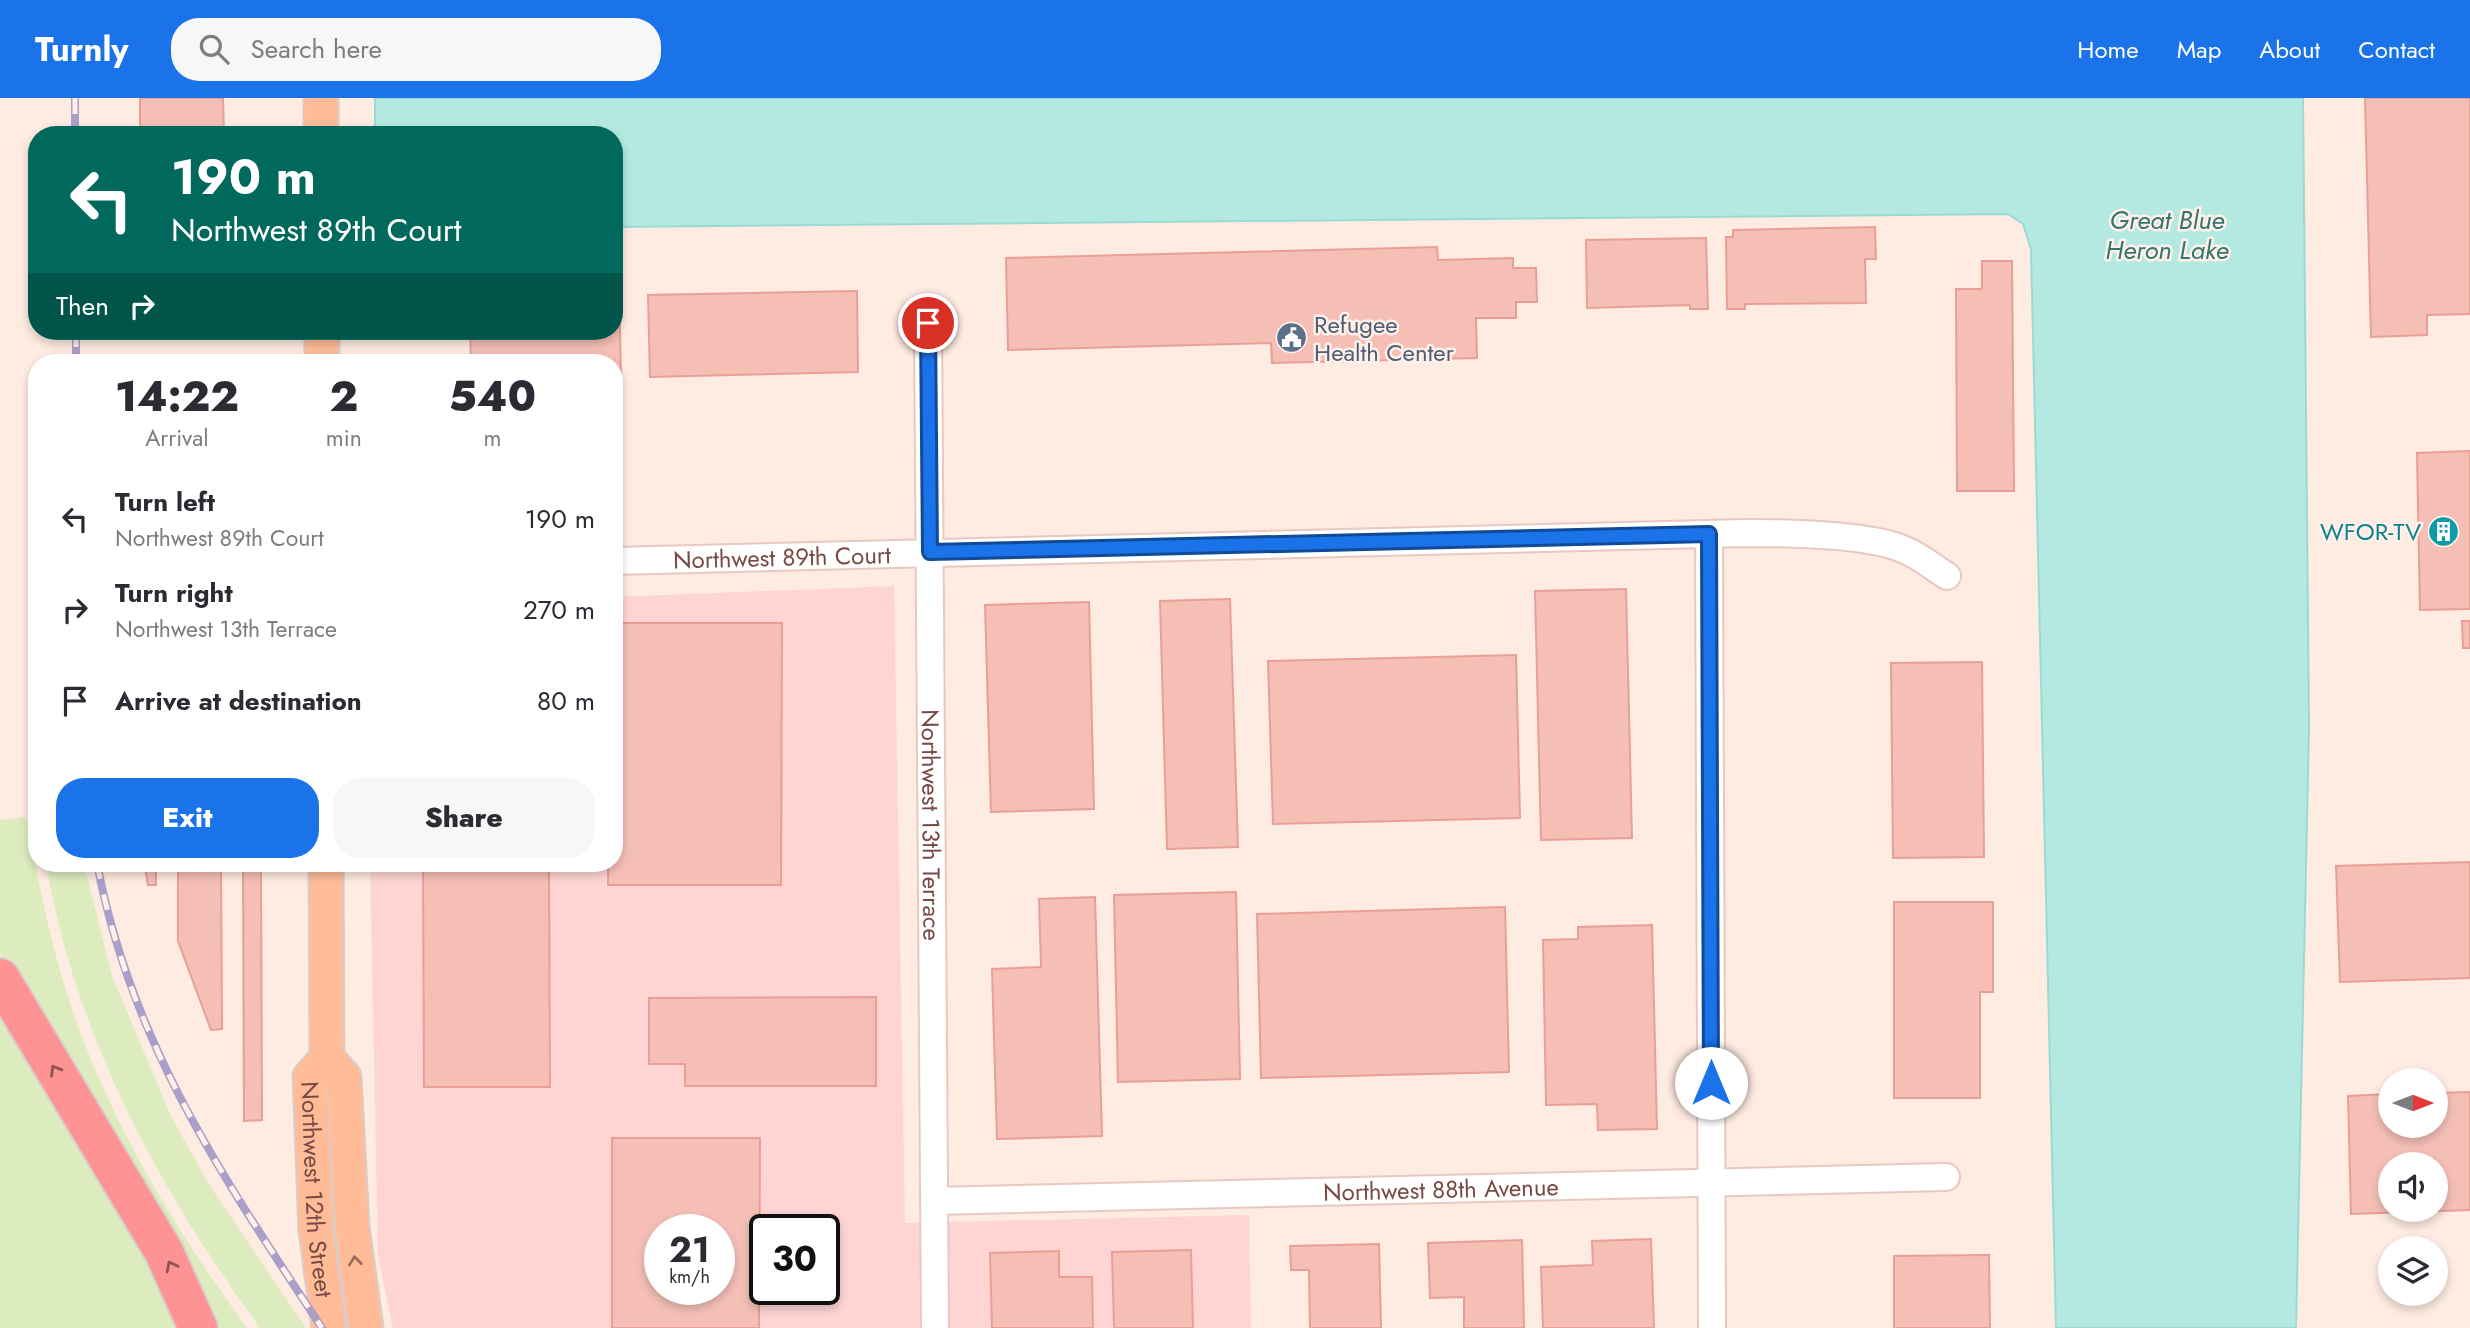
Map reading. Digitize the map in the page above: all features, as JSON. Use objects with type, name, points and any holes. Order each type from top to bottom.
[{"type":"highway","points":[[0,978],[164,1252],[198,1328]]},
{"type":"main road","points":[[321,98],[321,126]]},
{"type":"main road","name":"Northwest 12th Street","points":[[326,872],[327,1058],[344,1077],[352,1227],[366,1328]]},
{"type":"main road","name":"Northwest 12th Street","points":[[327,1058],[310,1077],[316,1229],[329,1328]]},
{"type":"street","name":"Northwest 13th Terrace","points":[[928,323],[935,1328]]},
{"type":"street","points":[[1709,534],[1712,1328]]},
{"type":"street","name":"Northwest 89th Court","points":[[623,561],[1787,534],[1889,545],[1906,550],[1947,576]]},
{"type":"street","name":"Northwest 88th Avenue","points":[[935,1200],[1946,1177]]},
{"type":"shaded area","points":[[894,586],[905,1223],[1249,1215],[1251,1328],[393,1328],[378,1255],[370,872],[623,872],[623,597]]},
{"type":"green space","points":[[26,817],[28,872],[37,872],[59,969],[91,1060],[129,1140],[172,1217],[247,1328],[212,1328],[56,1046],[0,954],[0,820]]},
{"type":"green space","points":[[48,872],[86,872],[112,976],[171,1116],[208,1183],[306,1328],[260,1328],[188,1220],[155,1165],[100,1049],[77,989],[59,927]]},
{"type":"green space","points":[[0,993],[188,1328],[0,1328]]},
{"type":"water","name":"Great Blue Heron Lake","points":[[375,98],[2303,98],[2309,727],[2296,1328],[2056,1328],[2031,249],[2023,224],[2008,214],[623,227],[623,126],[375,126]]},
{"type":"building","points":[[140,98],[223,98],[224,126],[140,126]]},
{"type":"building","points":[[2365,98],[2470,98],[2470,314],[2427,315],[2427,335],[2371,337]]},
{"type":"building","points":[[1875,227],[1876,259],[1865,259],[1866,303],[1745,304],[1745,309],[1727,309],[1726,237],[1733,237],[1733,230]]},
{"type":"building","points":[[1706,238],[1708,309],[1690,309],[1690,305],[1587,308],[1586,240]]},
{"type":"building","points":[[1437,247],[1438,260],[1513,258],[1513,268],[1536,268],[1537,302],[1516,302],[1516,318],[1476,318],[1477,358],[1272,363],[1271,343],[1008,350],[1006,258]]},
{"type":"building","points":[[1982,261],[2012,261],[2014,491],[1957,491],[1956,289],[1982,289]]},
{"type":"building","points":[[857,291],[858,372],[650,377],[648,295]]},
{"type":"building","points":[[470,340],[620,340],[621,354],[471,354]]},
{"type":"building","name":"WFOR-TV","points":[[2470,451],[2470,609],[2420,610],[2417,453]]},
{"type":"building","points":[[1626,589],[1632,838],[1541,840],[1535,591]]},
{"type":"building","points":[[1230,599],[1238,847],[1167,849],[1160,601]]},
{"type":"building","points":[[1089,602],[1094,809],[991,812],[985,605]]},
{"type":"building","points":[[2462,621],[2470,621],[2470,648],[2463,648]]},
{"type":"building","points":[[623,623],[782,623],[781,885],[608,885],[608,872],[623,872]]},
{"type":"building","points":[[1516,655],[1520,818],[1273,824],[1268,661]]},
{"type":"building","points":[[1982,662],[1984,857],[1893,858],[1891,663]]},
{"type":"building","points":[[2470,862],[2470,978],[2340,982],[2336,866]]},
{"type":"building","points":[[146,872],[156,872],[156,885],[148,885]]},
{"type":"building","points":[[178,872],[221,872],[222,1029],[211,1030],[178,941]]},
{"type":"building","points":[[243,872],[261,872],[262,1120],[244,1121]]},
{"type":"building","points":[[423,872],[549,872],[550,1087],[424,1087]]},
{"type":"building","points":[[1236,892],[1240,1079],[1118,1082],[1114,895]]},
{"type":"building","points":[[1095,897],[1102,1136],[997,1139],[992,969],[1041,967],[1039,899]]},
{"type":"building","points":[[1894,902],[1993,902],[1993,992],[1980,992],[1980,1098],[1894,1098]]},
{"type":"building","points":[[1505,907],[1509,1072],[1261,1078],[1257,914]]},
{"type":"building","points":[[1652,925],[1657,1129],[1598,1130],[1597,1104],[1546,1105],[1543,940],[1578,939],[1578,927]]},
{"type":"building","points":[[876,997],[876,1086],[685,1086],[685,1064],[649,1064],[649,998]]},
{"type":"building","points":[[2470,1092],[2470,1210],[2448,1211],[2448,1152],[2378,1152],[2378,1213],[2351,1214],[2348,1096],[2378,1095],[2378,1138],[2448,1138],[2448,1093]]},
{"type":"building","points":[[612,1138],[760,1138],[760,1214],[749,1214],[749,1305],[759,1305],[759,1328],[612,1328]]},
{"type":"building","points":[[1651,1239],[1654,1328],[1543,1328],[1541,1267],[1593,1265],[1592,1241]]},
{"type":"building","points":[[1522,1240],[1524,1328],[1464,1328],[1464,1297],[1430,1298],[1428,1243]]},
{"type":"building","points":[[1379,1244],[1381,1328],[1310,1328],[1309,1270],[1291,1270],[1290,1246]]},
{"type":"building","points":[[1191,1250],[1193,1328],[1114,1328],[1112,1252]]},
{"type":"building","points":[[1059,1251],[1059,1277],[1092,1277],[1093,1328],[992,1328],[990,1253]]},
{"type":"building","points":[[1989,1255],[1990,1328],[1894,1328],[1894,1256]]},
{"type":"railway","points":[[75,98],[75,126]]},
{"type":"railway","points":[[76,340],[76,354]]},
{"type":"railway","points":[[99,872],[112,929],[157,1050],[216,1162],[322,1328]]},
{"type":"place","name":"Refugee Health Center","points":[[1291,338]]},
{"type":"place","name":"WFOR-TV","points":[[2444,531]]},
{"type":"route","points":[[928,323],[930,552],[1709,534],[1711,1083]]}]
